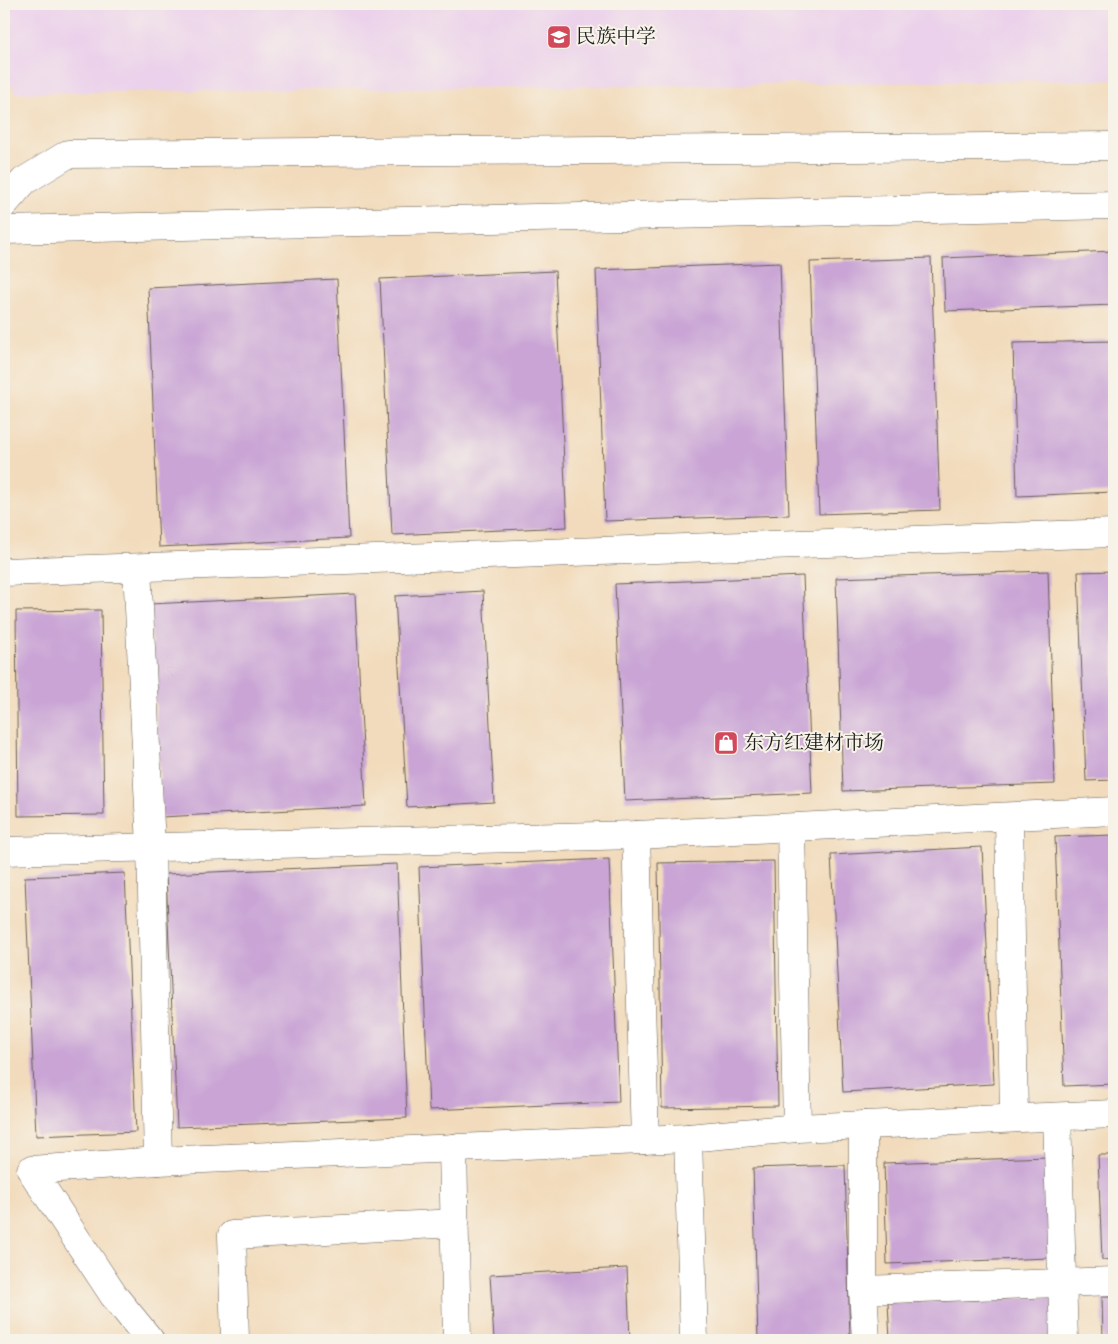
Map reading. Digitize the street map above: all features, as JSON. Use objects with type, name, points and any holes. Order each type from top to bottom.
[{"type":"street","points":[[4,204],[24,181],[68,154],[1114,146]]},
{"type":"street","points":[[4,230],[1114,205]]},
{"type":"street","points":[[4,572],[1114,533]]},
{"type":"street","points":[[137,568],[151,846],[158,1161]]},
{"type":"street","points":[[4,851],[636,835],[1114,811]]},
{"type":"street","points":[[1009,817],[1014,1118]]},
{"type":"street","points":[[791,828],[798,1128]]},
{"type":"street","points":[[636,835],[645,1140]]},
{"type":"street","points":[[150,1340],[114,1296],[31,1170],[158,1161],[688,1138],[798,1128],[1114,1114]]},
{"type":"street","points":[[1057,1117],[1064,1340]]},
{"type":"street","points":[[863,1125],[863,1290],[866,1340]]},
{"type":"street","points":[[688,1138],[694,1340]]},
{"type":"street","points":[[453,1148],[457,1340]]},
{"type":"street","points":[[235,1340],[232,1235],[455,1224]]},
{"type":"street","points":[[863,1290],[1114,1281]]},
{"type":"shaded area","name":"民族中学","points":[[4,4],[1114,4],[1114,80],[16,93],[4,70]]},
{"type":"building","points":[[1114,251],[1114,305],[945,311],[943,258]]},
{"type":"building","points":[[931,258],[940,510],[819,514],[810,262]]},
{"type":"building","points":[[780,263],[789,515],[605,521],[596,270]]},
{"type":"building","points":[[555,271],[567,527],[392,535],[380,279]]},
{"type":"building","points":[[337,279],[349,538],[159,547],[148,288]]},
{"type":"building","points":[[1114,341],[1114,492],[1017,496],[1013,343]]},
{"type":"building","points":[[1048,571],[1055,784],[843,791],[836,578]]},
{"type":"building","points":[[1114,571],[1114,780],[1086,781],[1078,572]]},
{"type":"building","points":[[803,576],[812,793],[625,801],[615,584]]},
{"type":"building","points":[[483,591],[494,802],[407,807],[395,596]]},
{"type":"building","points":[[355,594],[366,806],[162,817],[150,604]]},
{"type":"building","points":[[101,610],[104,815],[18,816],[16,611]]},
{"type":"building","points":[[1114,835],[1114,1084],[1064,1086],[1055,837]]},
{"type":"building","points":[[982,847],[994,1084],[843,1092],[831,855]]},
{"type":"building","points":[[609,859],[619,1102],[429,1110],[419,867]]},
{"type":"building","points":[[774,861],[778,1106],[662,1108],[658,863]]},
{"type":"building","points":[[397,864],[407,1118],[177,1127],[166,874]]},
{"type":"building","points":[[125,873],[136,1132],[36,1136],[25,877]]},
{"type":"building","points":[[1098,1155],[1114,1155],[1114,1259],[1102,1260]]},
{"type":"building","points":[[1047,1157],[1050,1258],[887,1264],[884,1163]]},
{"type":"building","points":[[845,1165],[850,1340],[758,1340],[753,1168]]},
{"type":"building","points":[[627,1268],[630,1340],[494,1340],[490,1275]]},
{"type":"building","points":[[1102,1296],[1114,1296],[1114,1340],[1103,1340]]},
{"type":"building","points":[[1052,1297],[1053,1340],[890,1340],[888,1303]]},
{"type":"place","name":"民族中学","points":[[559,37]]},
{"type":"place","name":"东方红建材市场","points":[[726,743]]}]
